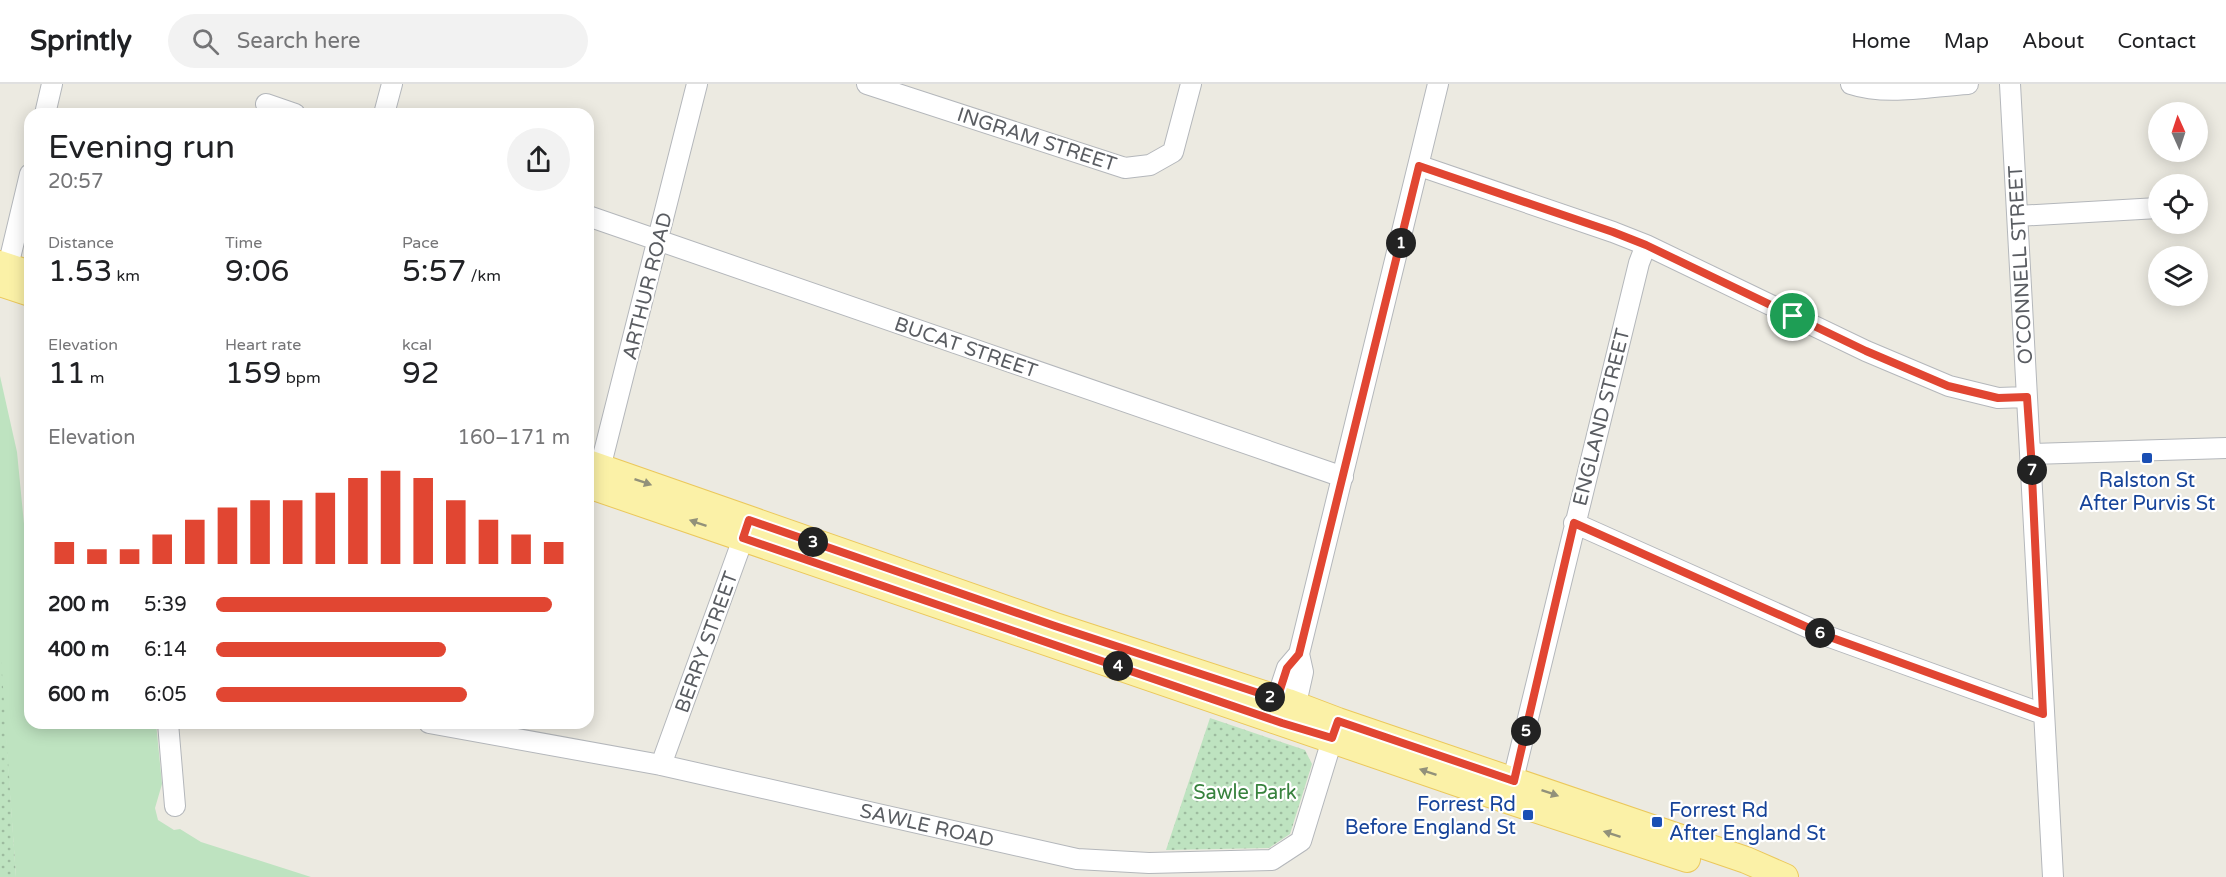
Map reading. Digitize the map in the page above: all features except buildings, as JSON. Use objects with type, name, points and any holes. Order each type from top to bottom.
[{"type":"main road","points":[[8,274],[24,288]]},
{"type":"main road","points":[[594,476],[746,529],[1055,626],[1283,712],[1511,790],[1742,877]]},
{"type":"main road","points":[[1511,790],[1746,860],[1785,877]]},
{"type":"street","points":[[46,108],[52,84]]},
{"type":"street","points":[[386,108],[392,84]]},
{"type":"street","name":"ARTHUR ROAD","points":[[594,472],[658,241],[697,84]]},
{"type":"street","name":"INGRAM STREET","points":[[867,84],[1125,168],[1150,165],[1173,152],[1191,84]]},
{"type":"street","points":[[1283,712],[1287,668],[1299,654],[1438,84]]},
{"type":"street","points":[[1851,84],[1900,89],[1968,84]]},
{"type":"street","name":"O'CONNELL STREET","points":[[2010,84],[2053,877]]},
{"type":"street","points":[[266,104],[278,108]]},
{"type":"street","points":[[1419,166],[1646,245],[1866,351],[1948,386],[1998,398],[2027,397]]},
{"type":"street","points":[[8,274],[24,201]]},
{"type":"street","points":[[2018,216],[2148,209]]},
{"type":"street","name":"BUCAT STREET","points":[[594,218],[1343,477]]},
{"type":"street","name":"ENGLAND STREET","points":[[1511,790],[1574,523],[1639,263],[1646,245]]},
{"type":"street","points":[[2031,454],[2226,448]]},
{"type":"street","points":[[1574,523],[1827,636],[2043,714]]},
{"type":"street","name":"BERRY STREET","points":[[661,765],[746,529]]},
{"type":"street","points":[[169,729],[175,806]]},
{"type":"street","name":"SAWLE ROAD","points":[[462,729],[661,765],[1077,859],[1149,863],[1272,860],[1301,841],[1335,730]]},
{"type":"green space","points":[[0,376],[17,452],[24,524],[24,729],[157,729],[162,784],[155,808],[158,820],[174,830],[180,829],[201,842],[311,877],[16,877],[0,656]]},
{"type":"green space","points":[[0,643],[16,877],[0,877]]},
{"type":"green space","name":"Sawle Park","points":[[1210,718],[1305,750],[1312,764],[1290,834],[1269,848],[1166,850]]},
{"type":"place","name":"Ralston St After Purvis St","points":[[2147,458]]},
{"type":"place","name":"Forrest Rd Before England St","points":[[1528,815]]},
{"type":"place","name":"Forrest Rd After England St","points":[[1657,822]]},
{"type":"route","points":[[1419,166],[1646,245],[1793,316],[1866,351],[1948,386],[1998,398],[2027,397],[2043,714],[1827,636],[1574,523],[1514,781],[1338,721],[1332,738],[1282,723],[743,538],[749,520],[1055,626],[1277,699],[1287,668],[1299,654],[1419,166]]}]
